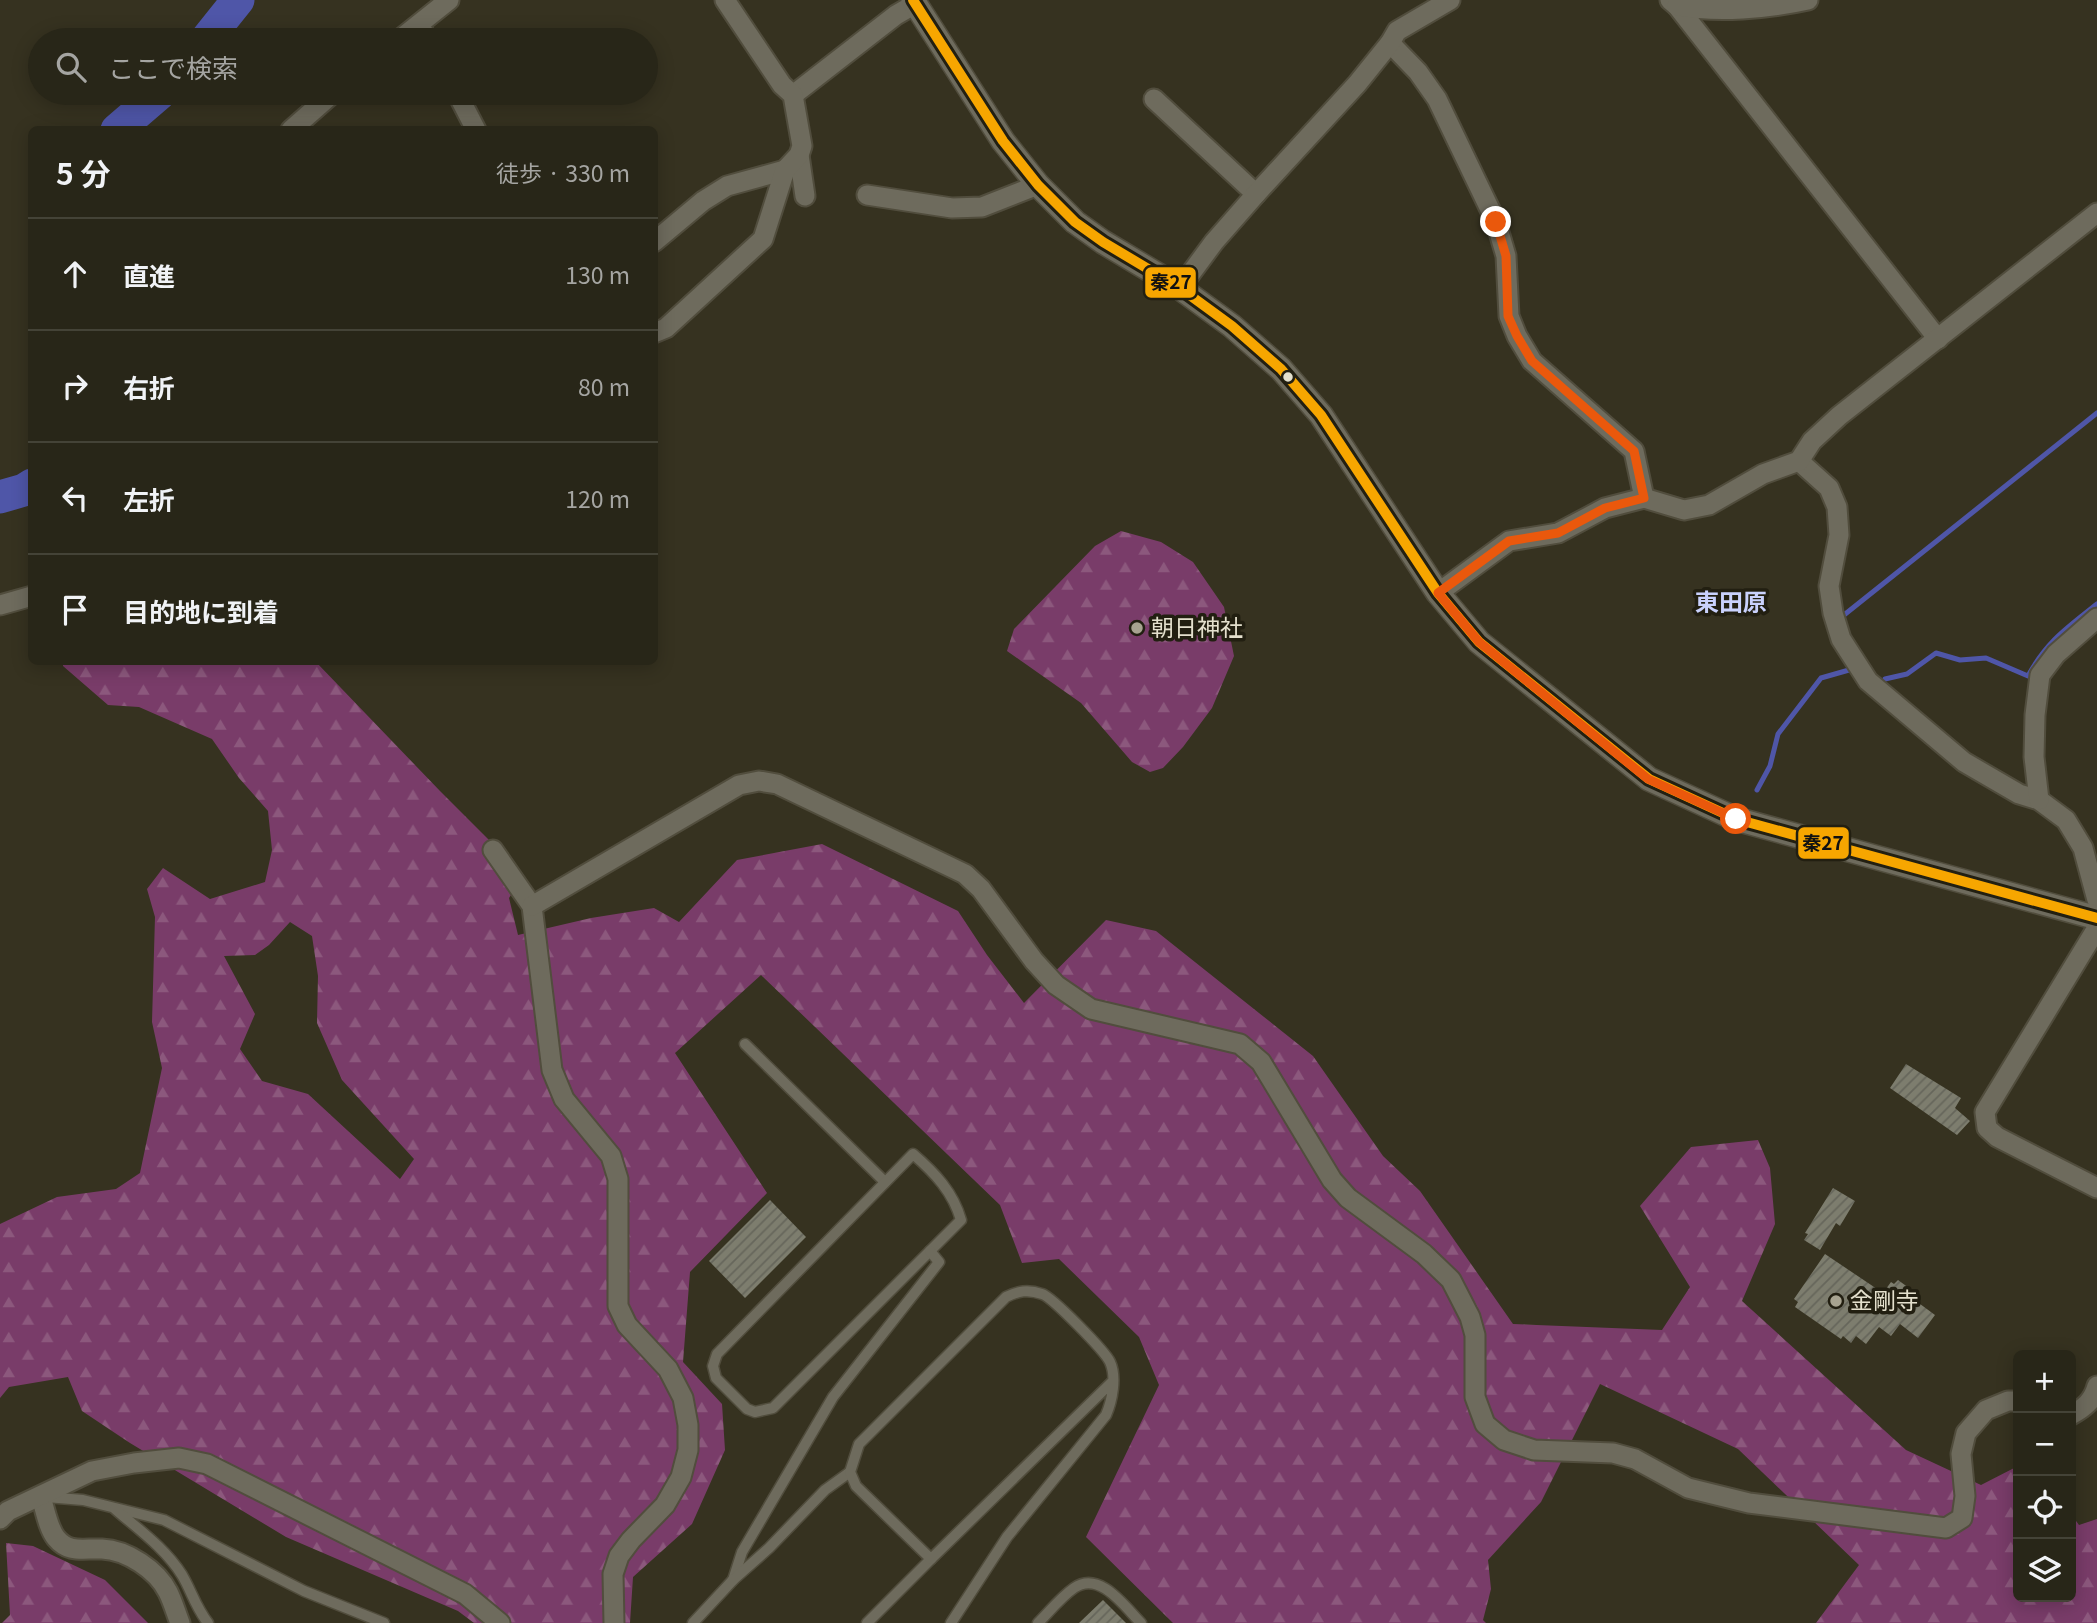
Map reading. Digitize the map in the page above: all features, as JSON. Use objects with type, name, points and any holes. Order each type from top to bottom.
[{"type":"street","points":[[427,28],[449,0]]},
{"type":"street","points":[[658,331],[666,328],[763,239],[785,170],[799,155],[802,146],[793,95],[782,85],[725,0]]},
{"type":"street","points":[[1180,288],[1214,242],[1357,84],[1397,31],[1451,0]]},
{"type":"street","points":[[1673,3],[1700,10],[1808,0]]},
{"type":"street","points":[[793,95],[914,2],[1003,141],[1038,185],[1075,222],[1180,288],[1232,326],[1300,389],[1321,415],[1438,593],[1479,642],[1648,779],[1736,819],[2097,918]]},
{"type":"street","points":[[1673,3],[1938,339]]},
{"type":"street","points":[[1390,43],[1418,72],[1437,99],[1496,222],[1506,256],[1508,316],[1517,336],[1532,361],[1634,451],[1644,498]]},
{"type":"street","points":[[1154,100],[1256,194]]},
{"type":"street","points":[[296,126],[319,105]]},
{"type":"street","points":[[463,105],[474,126]]},
{"type":"street","points":[[799,155],[805,196]]},
{"type":"street","points":[[658,239],[703,201],[727,186],[785,170]]},
{"type":"street","points":[[867,195],[951,208],[982,206],[1038,185]]},
{"type":"street","points":[[1438,593],[1509,541],[1558,533],[1605,508],[1644,498],[1684,510],[1709,505],[1763,474],[1799,461],[1812,441],[1839,416],[2097,212]]},
{"type":"street","points":[[1799,461],[1829,488],[1837,507],[1839,536],[1829,586],[1833,613],[1842,639],[1868,681],[1964,762],[2019,794],[2039,800],[2066,820],[2083,848],[2097,900]]},
{"type":"street","points":[[0,605],[28,597]]},
{"type":"street","points":[[2039,800],[2035,715],[2040,675],[2056,654],[2097,618]]},
{"type":"street","points":[[532,906],[739,785],[759,781],[777,784],[965,874],[981,889],[1034,961],[1056,985],[1091,1009],[1240,1044],[1261,1062],[1332,1180],[1348,1198],[1424,1254],[1451,1280],[1470,1317],[1475,1335],[1475,1397],[1485,1424],[1504,1440],[1534,1450],[1613,1453],[1635,1459],[1688,1488],[1749,1503],[1946,1528],[1962,1518],[1965,1496],[1961,1454],[1966,1433],[1986,1410],[2013,1401]]},
{"type":"street","points":[[493,850],[532,906],[552,1070],[564,1099],[611,1156],[618,1178],[618,1306],[627,1325],[668,1369],[682,1398],[688,1425],[688,1450],[681,1477],[665,1505],[631,1539],[619,1556],[613,1574],[614,1623]]},
{"type":"street","points":[[2097,928],[1985,1112],[1987,1128],[1997,1137],[2097,1188]]},
{"type":"street","points":[[2074,1413],[2085,1407],[2097,1386]]},
{"type":"street","points":[[0,1519],[8,1511],[92,1471],[179,1458],[207,1464],[465,1594],[500,1623]]},
{"type":"street","points":[[41,1497],[55,1538],[71,1549],[116,1551],[146,1567],[159,1578],[168,1592],[180,1623]]},
{"type":"lane","points":[[745,1044],[885,1182]]},
{"type":"lane","points":[[913,1154],[938,1176],[961,1220],[930,1251],[773,1408],[755,1412],[747,1409],[716,1378],[713,1366],[717,1354],[913,1154]]},
{"type":"lane","points":[[733,1580],[742,1552],[833,1397],[939,1262],[930,1251]]},
{"type":"lane","points":[[693,1623],[825,1490],[850,1472],[859,1444],[1006,1297],[1018,1291],[1045,1294],[1098,1345],[1111,1363],[1111,1403],[1106,1415],[1007,1537],[950,1623]]},
{"type":"lane","points":[[867,1623],[1112,1382]]},
{"type":"lane","points":[[850,1472],[856,1486],[931,1559]]},
{"type":"lane","points":[[41,1497],[83,1500],[164,1520],[304,1591],[384,1623]]},
{"type":"lane","points":[[113,1507],[168,1555],[183,1576],[196,1607],[208,1623]]},
{"type":"lane","points":[[1038,1623],[1075,1586],[1088,1583],[1101,1585],[1141,1623]]},
{"type":"green space","points":[[1121,531],[1161,542],[1193,562],[1224,607],[1234,656],[1212,708],[1183,747],[1163,768],[1150,772],[1132,762],[1081,703],[1007,651],[1014,629],[1095,546]]},
{"type":"green space","points":[[63,665],[319,665],[524,875],[509,898],[518,935],[591,918],[654,908],[679,922],[737,860],[822,844],[958,911],[1024,1003],[1106,920],[1156,931],[1313,1056],[1383,1156],[1420,1191],[1513,1324],[1662,1330],[1690,1287],[1640,1206],[1691,1147],[1758,1140],[1770,1168],[1775,1224],[1742,1301],[1906,1450],[1981,1485],[2013,1469],[2013,1602],[2076,1602],[2076,1521],[2079,1525],[2097,1519],[2097,1623],[1816,1623],[1859,1565],[1738,1449],[1600,1384],[1541,1502],[1488,1560],[1491,1589],[1483,1620],[1486,1623],[1173,1623],[1086,1537],[1159,1385],[1139,1337],[1059,1259],[1022,1263],[1000,1205],[761,975],[675,1053],[767,1193],[690,1272],[683,1362],[722,1404],[725,1450],[692,1524],[633,1577],[630,1623],[474,1623],[458,1611],[286,1537],[82,1411],[68,1377],[9,1387],[0,1398],[0,1224],[57,1197],[116,1189],[140,1173],[162,1068],[152,1022],[155,917],[147,889],[163,868],[210,899],[265,882],[272,850],[268,811],[239,778],[212,739],[139,707],[108,705]],"holes":[[[290,922],[312,936],[318,976],[317,1023],[342,1080],[414,1159],[400,1179],[308,1094],[262,1081],[240,1049],[255,1014],[224,956],[255,955],[269,945]]]},
{"type":"green space","points":[[6,1543],[33,1546],[105,1580],[148,1623],[2,1623],[10,1615]]},
{"type":"building","points":[[1906,1064],[1961,1098],[1955,1108],[1970,1121],[1957,1135],[1890,1088]]},
{"type":"building","points":[[1833,1188],[1855,1201],[1840,1226],[1836,1223],[1820,1250],[1804,1240],[1808,1234],[1805,1233]]},
{"type":"building","points":[[770,1200],[806,1237],[745,1298],[709,1261]]},
{"type":"building","points":[[1825,1254],[1883,1293],[1891,1282],[1894,1284],[1898,1280],[1920,1296],[1916,1301],[1935,1315],[1918,1338],[1900,1324],[1891,1336],[1879,1327],[1866,1344],[1856,1336],[1851,1343],[1843,1336],[1841,1339],[1795,1307],[1798,1302],[1794,1299]]},
{"type":"building","points":[[1103,1600],[1126,1623],[1079,1623]]},
{"type":"waterway","points":[[216,28],[238,0]]},
{"type":"waterway","points":[[122,126],[146,105]]},
{"type":"waterway","points":[[1844,615],[2097,413]]},
{"type":"waterway","points":[[0,497],[28,488]]},
{"type":"waterway","points":[[1885,679],[1907,674],[1936,653],[1960,660],[1986,658],[2028,676],[2050,644],[2097,604]]},
{"type":"waterway","points":[[1757,790],[1770,766],[1778,734],[1821,678],[1849,670]]},
{"type":"transit line","name":"秦27","points":[[913,0],[1003,141],[1038,185],[1075,222],[1180,288],[1232,326],[1281,369],[1321,415],[1438,593],[1479,642],[1649,779],[1736,819],[2097,918]]},
{"type":"place","name":"朝日神社","points":[[1137,628]]},
{"type":"place","name":"金剛寺","points":[[1836,1301]]},
{"type":"district","name":"東田原","points":[[1731,603]]},
{"type":"route","points":[[1496,222],[1506,256],[1508,316],[1517,336],[1532,361],[1634,451],[1644,498],[1605,508],[1558,533],[1509,541],[1438,593],[1479,642],[1648,779],[1736,819]]}]
